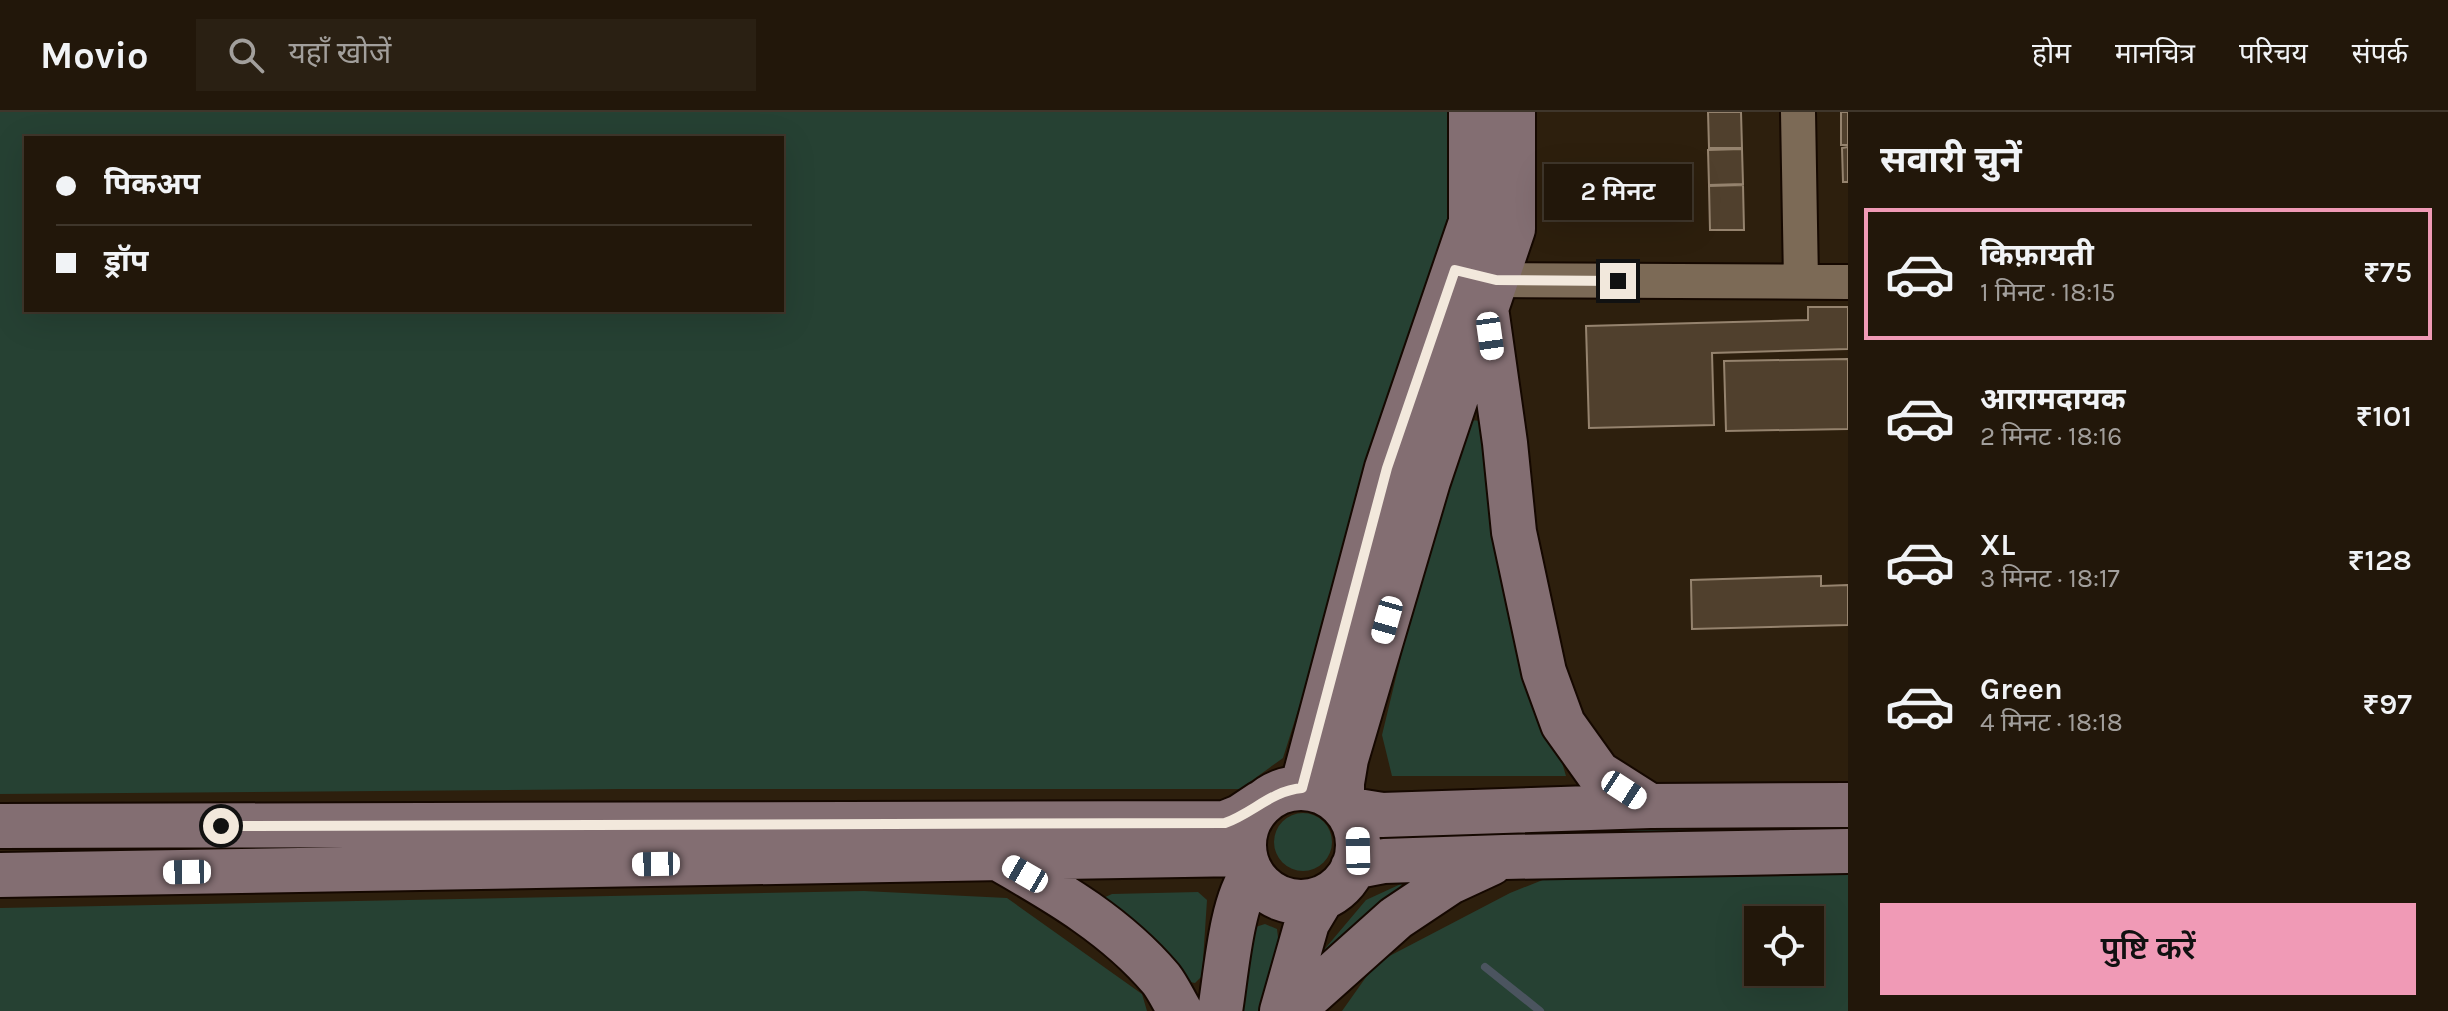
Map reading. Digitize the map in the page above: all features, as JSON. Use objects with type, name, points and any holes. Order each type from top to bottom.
[{"type":"main road","points":[[1471,112],[1471,222],[1479,286],[1505,443],[1514,532],[1544,672],[1563,724],[1598,773],[1650,806]]},
{"type":"main road","points":[[1302,788],[1387,468],[1479,286],[1513,229],[1513,112]]},
{"type":"main road","points":[[1344,807],[1346,759],[1428,481],[1479,286]]},
{"type":"main road","points":[[0,826],[1225,823],[1287,789],[1302,788],[1317,789],[1331,795],[1344,807],[1357,835],[1358,851],[1353,867],[1340,886],[1322,898],[1307,901],[1291,901],[1276,896],[1248,865],[999,859],[0,875]]},
{"type":"main road","points":[[1220,1011],[1234,921],[1246,884],[1248,865],[1244,836],[1250,818],[1261,803]]},
{"type":"main road","points":[[1344,807],[1382,815],[1650,806],[1848,805]]},
{"type":"main road","points":[[1353,867],[1384,861],[1504,857],[1848,851]]},
{"type":"main road","points":[[1292,1011],[1396,918],[1450,882],[1504,857]]},
{"type":"main road","points":[[999,859],[1052,888],[1104,923],[1162,980],[1180,1011]]},
{"type":"main road","points":[[1282,1011],[1307,923],[1322,898]]},
{"type":"street","points":[[1798,112],[1801,281]]},
{"type":"street","points":[[1479,286],[1848,282]]},
{"type":"green space","points":[[0,112],[1457,112],[1456,208],[1283,758],[1240,789],[623,789],[0,794]]},
{"type":"green space","points":[[1466,420],[1486,421],[1504,566],[1566,776],[1392,776],[1382,735],[1411,615]]},
{"type":"green space","points":[[1303,813],[1323,822],[1332,842],[1323,862],[1303,871],[1283,862],[1274,842],[1283,822]]},
{"type":"green space","points":[[1848,825],[1848,838],[1398,843],[1399,830]]},
{"type":"green space","points":[[1848,867],[1848,1011],[1342,1011],[1376,963],[1510,893],[1560,873]]},
{"type":"green space","points":[[1403,883],[1308,977],[1323,951],[1366,900]]},
{"type":"green space","points":[[864,891],[1007,898],[1142,994],[1147,1011],[0,1011],[0,908]]},
{"type":"green space","points":[[1198,892],[1207,900],[1202,976],[1195,983],[1184,981],[1101,899],[1112,894]]},
{"type":"green space","points":[[1265,924],[1277,929],[1279,946],[1259,1011],[1240,1011],[1249,929]]},
{"type":"building","points":[[1708,112],[1741,112],[1742,148],[1709,148]]},
{"type":"building","points":[[1841,112],[1848,112],[1848,145],[1841,145]]},
{"type":"building","points":[[1848,147],[1848,182],[1843,182],[1842,148]]},
{"type":"building","points":[[1742,149],[1743,184],[1709,185],[1708,150]]},
{"type":"building","points":[[1743,185],[1744,230],[1710,230],[1709,186]]},
{"type":"building","points":[[1808,307],[1848,307],[1848,349],[1712,353],[1714,425],[1589,428],[1586,326],[1808,320]]},
{"type":"building","points":[[1848,359],[1848,429],[1726,431],[1724,361]]},
{"type":"building","points":[[1821,576],[1821,586],[1848,585],[1848,625],[1692,629],[1691,580]]},
{"type":"waterway","points":[[1485,967],[1540,1011]]},
{"type":"route","points":[[221,826],[1225,823],[1273,795],[1287,789],[1302,788],[1387,468],[1455,270],[1496,280],[1618,281]]}]
